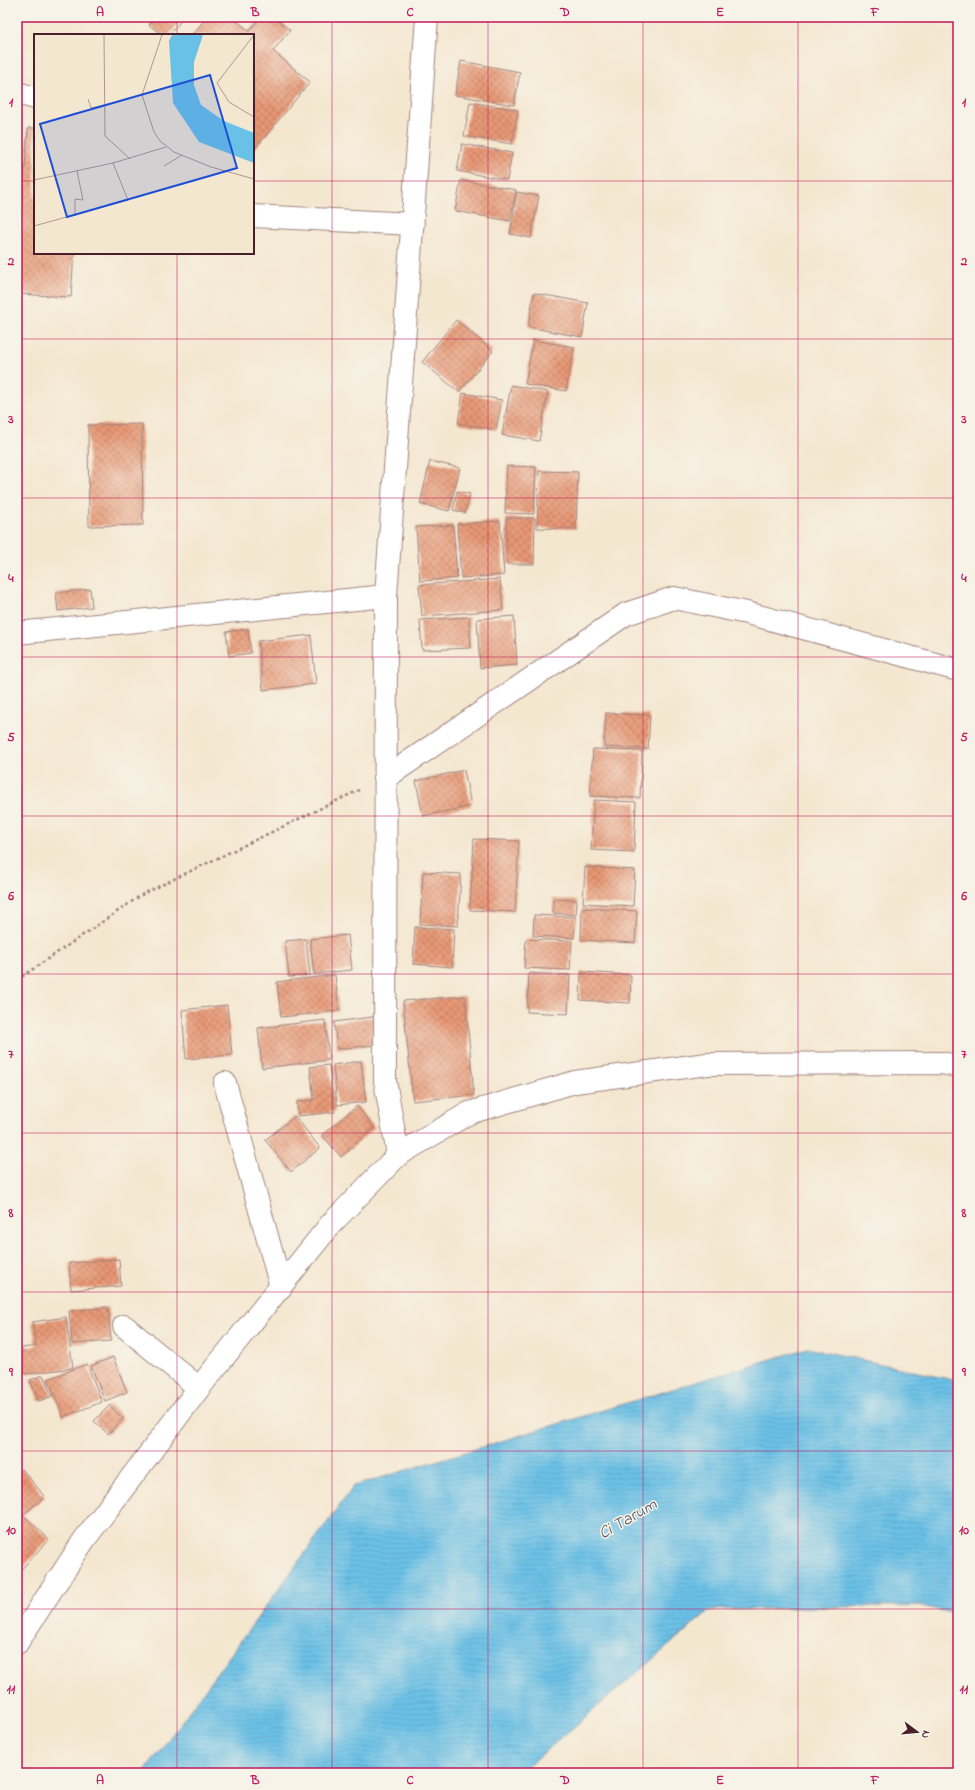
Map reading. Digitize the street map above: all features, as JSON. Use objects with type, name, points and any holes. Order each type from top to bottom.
[{"type":"street","points":[[398,1155],[385,1081],[386,596],[427,17]]},
{"type":"street","points":[[17,93],[34,98]]},
{"type":"street","points":[[254,216],[413,224]]},
{"type":"street","points":[[17,633],[386,596]]},
{"type":"street","points":[[385,778],[626,614],[674,598],[747,613],[958,670]]},
{"type":"street","points":[[17,1643],[84,1540],[199,1388],[282,1287],[330,1225],[398,1155],[469,1114],[575,1082],[707,1064],[941,1063],[958,1066]]},
{"type":"street","points":[[225,1083],[282,1287]]},
{"type":"street","points":[[124,1326],[199,1388]]},
{"type":"path","points":[[17,979],[143,894],[385,778]]},
{"type":"water","name":"Ci Tarum","points":[[808,1348],[958,1381],[958,1615],[919,1605],[710,1610],[520,1773],[144,1773],[354,1486]]},
{"type":"building","points":[[156,17],[184,17],[170,34],[161,34],[149,25]]},
{"type":"building","points":[[207,17],[232,17],[249,31],[261,17],[274,17],[290,30],[273,51],[310,82],[254,150],[254,34],[193,34]]},
{"type":"building","points":[[461,61],[520,72],[514,105],[455,95]]},
{"type":"building","points":[[470,102],[518,110],[512,144],[464,136]]},
{"type":"building","points":[[28,128],[34,128],[34,254],[74,254],[71,297],[17,294],[17,273]]},
{"type":"building","points":[[462,144],[512,153],[507,180],[457,171]]},
{"type":"building","points":[[461,180],[516,190],[510,221],[455,211]]},
{"type":"building","points":[[517,192],[539,196],[531,238],[510,234]]},
{"type":"building","points":[[534,293],[588,303],[582,337],[528,327]]},
{"type":"building","points":[[456,320],[493,351],[459,392],[422,362]]},
{"type":"building","points":[[533,340],[574,347],[566,391],[525,384]]},
{"type":"building","points":[[511,385],[548,392],[539,441],[502,435]]},
{"type":"building","points":[[463,393],[502,400],[496,430],[458,423]]},
{"type":"building","points":[[142,424],[143,525],[89,526],[88,425]]},
{"type":"building","points":[[430,461],[460,468],[449,511],[420,504]]},
{"type":"building","points":[[507,466],[536,467],[534,514],[505,513]]},
{"type":"building","points":[[539,471],[578,472],[576,529],[537,528]]},
{"type":"building","points":[[457,491],[470,494],[465,513],[453,510]]},
{"type":"building","points":[[506,518],[535,518],[534,564],[507,564]]},
{"type":"building","points":[[500,521],[504,575],[461,578],[457,524]]},
{"type":"building","points":[[453,525],[457,578],[420,581],[416,527]]},
{"type":"building","points":[[500,579],[503,610],[422,616],[419,585]]},
{"type":"building","points":[[90,589],[92,607],[58,611],[56,593]]},
{"type":"building","points":[[514,616],[517,665],[480,668],[477,619]]},
{"type":"building","points":[[469,617],[471,648],[422,650],[420,620]]},
{"type":"building","points":[[248,629],[251,653],[229,656],[226,632]]},
{"type":"building","points":[[311,635],[316,684],[263,690],[258,641]]},
{"type":"building","points":[[606,713],[650,715],[648,749],[604,747]]},
{"type":"building","points":[[593,749],[642,751],[640,798],[590,796]]},
{"type":"building","points":[[464,770],[471,806],[423,816],[416,781]]},
{"type":"building","points":[[594,800],[636,802],[634,852],[591,850]]},
{"type":"building","points":[[474,839],[519,841],[515,912],[470,910]]},
{"type":"building","points":[[585,867],[635,870],[633,906],[583,903]]},
{"type":"building","points":[[423,872],[461,874],[458,926],[420,924]]},
{"type":"building","points":[[553,899],[577,900],[576,915],[553,913]]},
{"type":"building","points":[[582,908],[637,911],[635,943],[581,940]]},
{"type":"building","points":[[534,915],[576,917],[574,938],[533,936]]},
{"type":"building","points":[[415,927],[454,929],[452,967],[413,964]]},
{"type":"building","points":[[348,935],[352,970],[314,974],[310,939]]},
{"type":"building","points":[[306,939],[310,975],[289,977],[285,941]]},
{"type":"building","points":[[526,939],[572,941],[570,970],[524,968]]},
{"type":"building","points":[[581,972],[631,975],[630,1003],[580,1000]]},
{"type":"building","points":[[529,973],[570,975],[568,1014],[527,1012]]},
{"type":"building","points":[[335,975],[339,1011],[281,1017],[277,982]]},
{"type":"building","points":[[465,996],[474,1095],[413,1101],[403,1001]]},
{"type":"building","points":[[227,1005],[232,1055],[186,1059],[182,1010]]},
{"type":"building","points":[[380,1016],[383,1044],[337,1049],[334,1022]]},
{"type":"building","points":[[325,1020],[329,1060],[262,1068],[258,1028]]},
{"type":"building","points":[[361,1061],[366,1102],[337,1105],[333,1065]]},
{"type":"building","points":[[329,1065],[335,1112],[298,1116],[297,1102],[314,1100],[310,1067]]},
{"type":"building","points":[[357,1106],[375,1128],[341,1157],[322,1135]]},
{"type":"building","points":[[295,1116],[320,1148],[291,1172],[265,1140]]},
{"type":"building","points":[[119,1259],[121,1286],[71,1290],[69,1263]]},
{"type":"building","points":[[108,1307],[111,1341],[72,1344],[69,1311]]},
{"type":"building","points":[[66,1317],[73,1368],[25,1374],[22,1348],[36,1346],[32,1322]]},
{"type":"building","points":[[113,1357],[127,1392],[105,1401],[91,1366]]},
{"type":"building","points":[[87,1364],[102,1402],[63,1417],[48,1379]]},
{"type":"building","points":[[43,1375],[52,1396],[39,1401],[30,1380]]},
{"type":"building","points":[[110,1405],[123,1419],[108,1434],[94,1421]]},
{"type":"building","points":[[22,1469],[45,1497],[24,1514],[17,1505],[17,1473]]},
{"type":"building","points":[[20,1512],[49,1539],[17,1574],[17,1515]]}]
